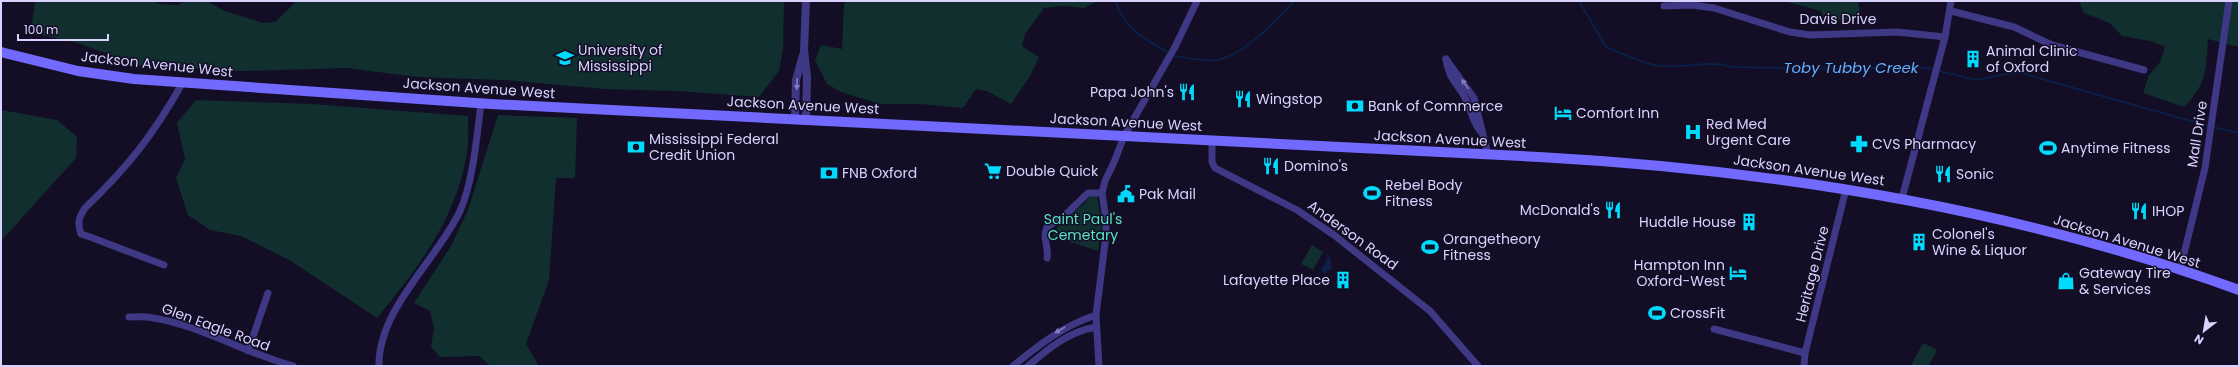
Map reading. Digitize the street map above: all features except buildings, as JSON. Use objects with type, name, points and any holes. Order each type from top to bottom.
[{"type":"main road","name":"Jackson Avenue West","points":[[1,52],[78,71],[134,79],[481,104],[1212,140],[1488,155],[1692,169],[1846,189],[1902,198],[2059,234],[2180,270],[2239,290]]},
{"type":"street","points":[[806,1],[804,50],[807,77],[806,120]]},
{"type":"street","points":[[1099,366],[1096,315],[1106,235],[1106,220],[1102,194],[1105,181],[1120,150],[1124,136],[1175,47],[1197,1]]},
{"type":"street","points":[[1902,198],[1945,37],[1951,11],[1951,1]]},
{"type":"street","name":"Mall Drive","points":[[2180,270],[2203,182],[2211,136],[2229,1]]},
{"type":"street","name":"Davis Drive","points":[[1664,6],[1692,5],[1714,8],[1790,32],[1810,35],[1897,32],[1945,37]]},
{"type":"street","points":[[1951,11],[2014,27],[2052,45],[2144,70]]},
{"type":"street","points":[[795,119],[796,80],[804,50]]},
{"type":"street","points":[[1482,133],[1476,127],[1464,95],[1448,73],[1446,59],[1474,98],[1488,155]]},
{"type":"street","points":[[164,265],[81,234],[78,226],[79,218],[85,208],[141,150],[162,120],[183,82]]},
{"type":"street","points":[[379,366],[382,344],[408,288],[446,236],[461,210],[469,180],[481,104]]},
{"type":"street","name":"Anderson Road","points":[[1212,140],[1212,162],[1215,168],[1297,210],[1334,235],[1430,311],[1478,366]]},
{"type":"street","name":"Heritage Drive","points":[[1804,366],[1805,353],[1846,189]]},
{"type":"street","points":[[1047,258],[1048,249],[1044,238],[1047,228],[1063,217],[1088,193],[1102,194]]},
{"type":"street","points":[[248,351],[268,293]]},
{"type":"street","points":[[1014,366],[1059,330],[1076,321],[1096,315]]},
{"type":"street","name":"Glen Eagle Road","points":[[129,317],[153,318],[184,326],[248,351],[293,366]]},
{"type":"street","points":[[1028,366],[1056,342],[1082,329],[1096,327]]},
{"type":"street","points":[[1714,329],[1805,353]]},
{"type":"green space","points":[[35,1],[152,1],[160,4],[178,5],[185,1],[206,1],[225,11],[263,23],[275,22],[297,1],[784,1],[783,50],[779,71],[759,97],[678,91],[604,89],[504,80],[417,77],[347,68],[242,71],[141,66],[78,43],[42,35],[32,24]]},
{"type":"green space","points":[[848,1],[1098,1],[1084,8],[1063,6],[1044,8],[1025,34],[1022,46],[1039,57],[1030,76],[1011,104],[987,91],[976,89],[963,108],[920,104],[880,104],[841,92],[827,84],[815,60],[821,45],[842,49],[844,4]]},
{"type":"green space","points":[[1784,1],[1858,1],[1861,19],[1825,21],[1821,11]]},
{"type":"green space","points":[[2079,1],[2239,1],[2239,47],[2208,39],[2204,76],[2192,99],[2184,107],[2143,93],[2149,75],[2160,62],[2165,47],[2150,41],[2122,36],[2110,23],[2084,13]]},
{"type":"green space","points":[[196,100],[312,104],[468,116],[468,148],[462,177],[445,221],[421,261],[377,318],[291,261],[241,236],[210,230],[188,215],[176,178],[185,159],[177,123]]},
{"type":"green space","points":[[1,110],[57,120],[77,137],[76,158],[1,241]]},
{"type":"green space","points":[[498,115],[577,118],[575,178],[556,178],[549,280],[526,344],[539,366],[490,366],[479,356],[440,357],[431,347],[434,328],[430,311],[414,303],[451,246],[468,210]]},
{"type":"green space","name":"Saint Paul's Cemetary","points":[[1090,196],[1097,196],[1102,224],[1098,251],[1052,236],[1061,222],[1085,203]]},
{"type":"green space","points":[[1312,245],[1323,252],[1313,270],[1301,264]]},
{"type":"green space","points":[[1923,343],[1937,350],[1929,366],[1911,366]]},
{"type":"water","points":[[1327,254],[1330,255],[1329,258],[1331,262],[1331,269],[1324,274],[1321,269],[1327,260]]},
{"type":"waterway","name":"Toby Tubby Creek","points":[[1115,1],[1124,19],[1135,31],[1149,42],[1167,52]]},
{"type":"waterway","name":"Toby Tubby Creek","points":[[1174,56],[1196,60],[1217,60],[1238,52],[1259,36],[1294,1]]},
{"type":"waterway","name":"Toby Tubby Creek","points":[[1579,1],[1606,47],[1649,64],[1665,66],[1713,64],[1732,67],[1855,69],[1906,66],[1934,69]]},
{"type":"waterway","name":"Toby Tubby Creek","points":[[1939,71],[1976,80],[2017,72],[2209,126]]},
{"type":"waterway","name":"Toby Tubby Creek","points":[[2213,127],[2239,133]]},
{"type":"place","name":"University of Mississippi","points":[[565,58]]},
{"type":"place","name":"Animal Clinic of Oxford","points":[[1973,59]]},
{"type":"place","name":"Papa John's","points":[[1187,92]]},
{"type":"place","name":"Wingstop","points":[[1243,99]]},
{"type":"place","name":"Bank of Commerce","points":[[1355,106]]},
{"type":"place","name":"Comfort Inn","points":[[1563,113]]},
{"type":"place","name":"Red Med Urgent Care","points":[[1693,132]]},
{"type":"place","name":"CVS Pharmacy","points":[[1859,144]]},
{"type":"place","name":"Mississippi Federal Credit Union","points":[[636,147]]},
{"type":"place","name":"Anytime Fitness","points":[[2048,148]]},
{"type":"place","name":"Domino's","points":[[1271,166]]},
{"type":"place","name":"Double Quick","points":[[993,171]]},
{"type":"place","name":"FNB Oxford","points":[[829,173]]},
{"type":"place","name":"Sonic","points":[[1943,174]]},
{"type":"place","name":"Rebel Body Fitness","points":[[1372,193]]},
{"type":"place","name":"Pak Mail","points":[[1126,194]]},
{"type":"place","name":"McDonald's","points":[[1613,210]]},
{"type":"place","name":"IHOP","points":[[2139,211]]},
{"type":"place","name":"Huddle House","points":[[1749,222]]},
{"type":"place","name":"Colonel's Wine & Liquor","points":[[1919,242]]},
{"type":"place","name":"Orangetheory Fitness","points":[[1430,247]]},
{"type":"place","name":"Hampton Inn Oxford-West","points":[[1738,273]]},
{"type":"place","name":"Lafayette Place","points":[[1343,280]]},
{"type":"place","name":"Gateway Tire & Services","points":[[2066,281]]},
{"type":"place","name":"CrossFit","points":[[1657,313]]}]
